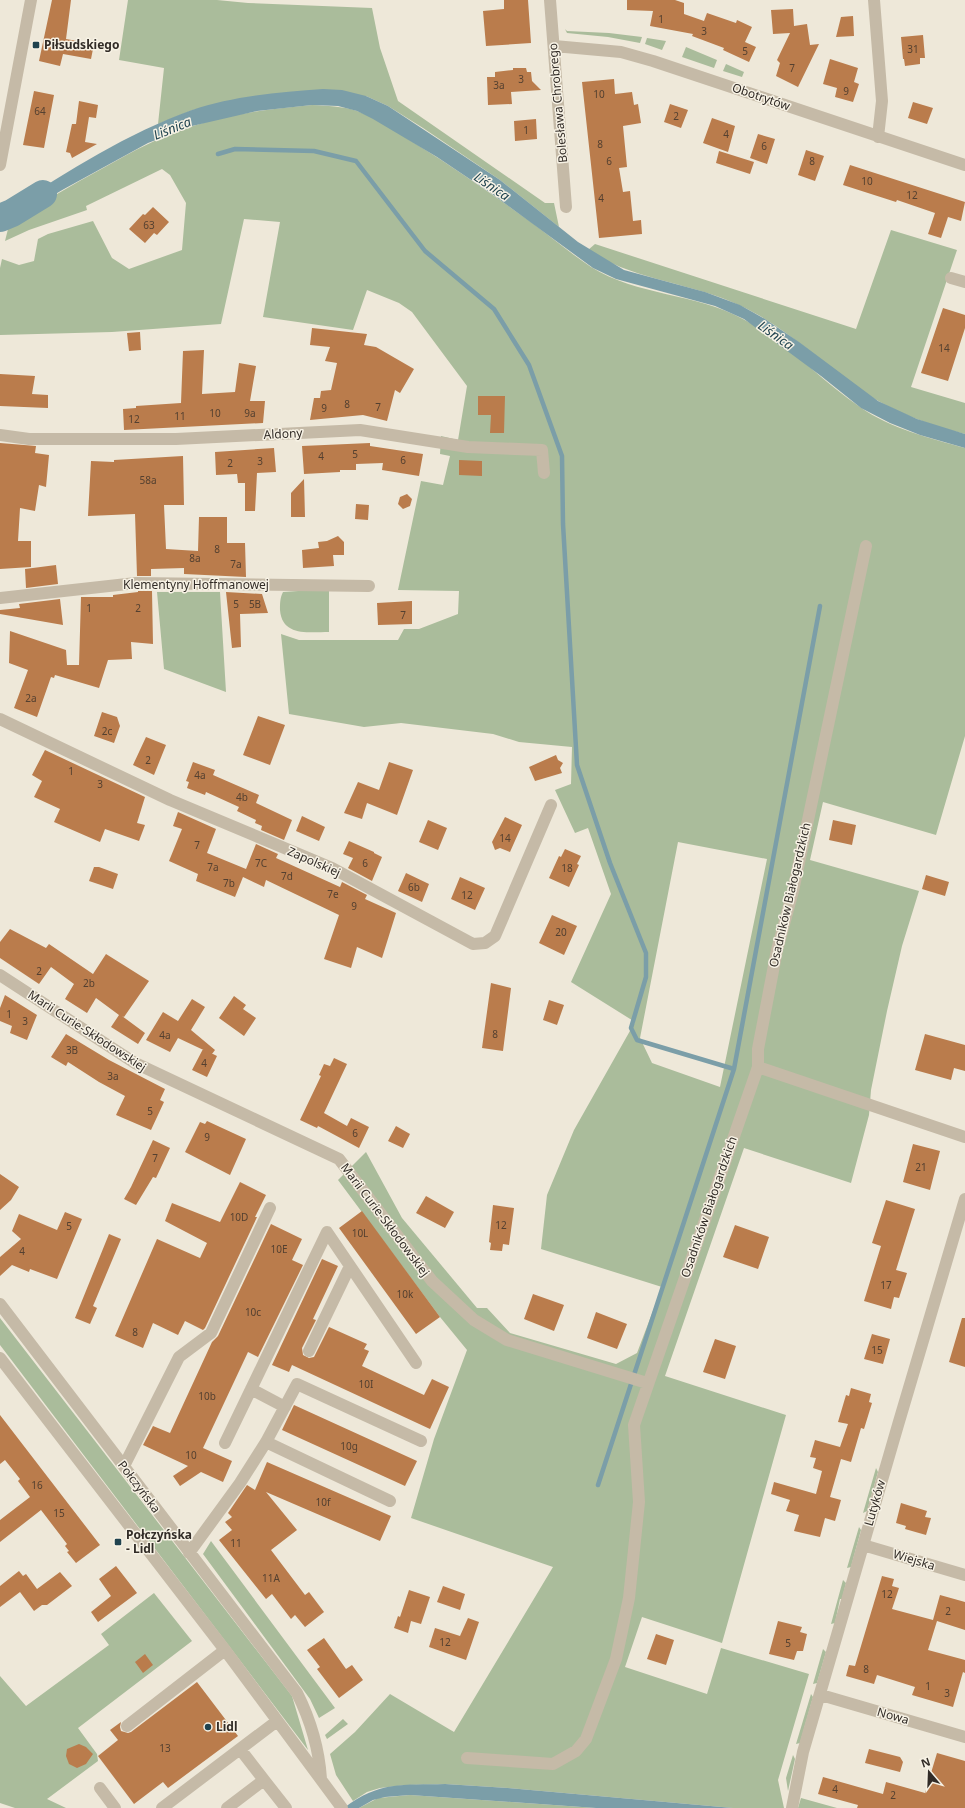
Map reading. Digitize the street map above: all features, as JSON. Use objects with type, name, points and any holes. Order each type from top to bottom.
[{"type":"street","points":[[0,164],[31,0]]},
{"type":"street","name":"Bolesława Chrobrego","points":[[550,0],[566,207]]},
{"type":"street","points":[[874,0],[882,101],[878,137]]},
{"type":"street","name":"Obotrytów","points":[[554,46],[621,52],[653,61],[965,165]]},
{"type":"street","points":[[951,278],[965,282]]},
{"type":"street","name":"Aldony","points":[[0,435],[29,439],[176,439],[360,430],[468,447],[542,450],[544,473]]},
{"type":"street","name":"Osadników Białogardzkich","points":[[467,1758],[553,1764],[576,1751],[586,1739],[616,1659],[629,1598],[639,1502],[634,1425],[643,1382],[758,1067],[758,1050],[777,950],[793,891],[866,546]]},
{"type":"street","name":"Klementyny Hoffmanowej","points":[[0,598],[136,583],[369,586]]},
{"type":"street","name":"Zapolskiej","points":[[0,719],[170,800],[332,868],[473,944],[485,943],[495,936],[551,805]]},
{"type":"street","name":"Marii Curie-Skłodowskiej","points":[[0,975],[135,1063],[339,1159],[432,1281],[474,1320],[507,1340],[643,1382]]},
{"type":"street","points":[[758,1067],[965,1138]]},
{"type":"street","name":"Lutyków","points":[[792,1808],[803,1752],[821,1695],[863,1544],[965,1199]]},
{"type":"street","points":[[124,1466],[179,1357],[211,1333],[270,1208]]},
{"type":"street","points":[[225,1443],[327,1232],[416,1364]]},
{"type":"street","points":[[309,1351],[350,1266]]},
{"type":"street","name":"Połczyńska","points":[[0,1304],[297,1693],[316,1741],[321,1779]]},
{"type":"street","name":"Połczyńska","points":[[0,1358],[225,1650],[339,1804]]},
{"type":"street","points":[[189,1553],[240,1483],[266,1442],[297,1384],[421,1441]]},
{"type":"street","points":[[251,1390],[285,1407]]},
{"type":"street","points":[[266,1442],[390,1501]]},
{"type":"street","name":"Wiejska","points":[[863,1544],[965,1575]]},
{"type":"street","points":[[127,1726],[225,1650]]},
{"type":"street","name":"Nowa","points":[[821,1695],[965,1737]]},
{"type":"street","points":[[162,1808],[277,1721]]},
{"type":"street","points":[[240,1749],[286,1808]]},
{"type":"street","points":[[227,1808],[264,1780]]},
{"type":"street","points":[[100,1788],[115,1808]]},
{"type":"green space","points":[[128,0],[217,0],[248,3],[372,8],[380,48],[398,101],[545,203],[554,203],[559,227],[500,180],[388,106],[366,96],[238,99],[193,110],[158,124],[164,68],[119,60]]},
{"type":"green space","points":[[565,29],[567,31],[609,33],[642,37],[640,43],[608,37],[567,33]]},
{"type":"green space","points":[[647,38],[666,41],[662,50],[645,44]]},
{"type":"green space","points":[[686,47],[717,60],[714,68],[682,57]]},
{"type":"green space","points":[[726,64],[744,72],[742,77],[723,71]]},
{"type":"green space","points":[[312,105],[351,109],[372,117],[474,182],[591,267],[628,284],[725,310],[759,328],[789,350],[845,396],[872,415],[911,432],[965,448],[965,736],[936,835],[823,802],[810,860],[919,891],[902,946],[871,1090],[869,1115],[851,1183],[744,1148],[665,1376],[786,1415],[722,1643],[642,1617],[625,1667],[707,1694],[721,1648],[809,1674],[778,1780],[784,1808],[733,1808],[508,1788],[445,1784],[406,1785],[380,1788],[367,1792],[353,1801],[336,1775],[330,1754],[355,1732],[390,1694],[454,1732],[553,1567],[411,1518],[434,1439],[467,1350],[440,1317],[338,1180],[366,1152],[402,1218],[477,1308],[487,1308],[510,1333],[616,1364],[637,1353],[662,1287],[541,1249],[547,1195],[574,1130],[635,1022],[571,982],[611,894],[588,828],[575,833],[555,790],[571,784],[572,747],[519,742],[493,734],[401,723],[364,727],[289,714],[281,634],[299,640],[398,640],[404,629],[419,629],[458,614],[459,591],[398,590],[421,481],[443,485],[450,456],[440,454],[441,436],[458,440],[467,386],[412,312],[399,303],[367,290],[353,330],[263,317],[280,222],[244,219],[221,324],[112,332],[0,335],[0,268],[2,259],[19,265],[34,261],[38,239],[48,234],[93,221],[112,258],[129,269],[182,250],[186,203],[170,175],[162,169],[86,206],[87,210],[29,230],[5,241],[9,225],[80,181],[137,149],[170,134],[222,118],[252,112]],"holes":[[[678,842],[767,859],[720,1087],[652,1063],[640,1038]]]},
{"type":"green space","points":[[891,230],[957,250],[911,387],[965,403],[965,434],[912,417],[874,399],[789,335],[741,306],[702,291],[643,275],[606,260],[588,250],[595,244],[856,329]]},
{"type":"green space","points":[[329,589],[329,632],[298,631],[291,629],[286,625],[282,619],[280,610],[280,601],[283,592]]},
{"type":"green space","points":[[157,592],[220,592],[226,692],[164,669]]},
{"type":"green space","points":[[0,1318],[292,1696],[308,1750],[0,1345]]},
{"type":"green space","points":[[876,1468],[878,1472],[867,1511],[863,1513]]},
{"type":"green space","points":[[859,1527],[861,1530],[851,1567],[847,1568]]},
{"type":"green space","points":[[211,1541],[335,1708],[319,1718],[310,1699],[203,1554]]},
{"type":"green space","points":[[843,1580],[846,1583],[842,1599],[840,1599],[835,1623],[831,1624]]},
{"type":"green space","points":[[154,1593],[192,1641],[78,1728],[97,1754],[98,1761],[47,1799],[66,1808],[15,1808],[0,1803],[0,1676],[26,1706],[109,1645],[101,1634]]},
{"type":"green space","points":[[823,1649],[826,1652],[817,1683],[813,1684]]},
{"type":"green space","points":[[811,1694],[813,1697],[800,1743],[796,1744]]},
{"type":"green space","points":[[343,1719],[348,1724],[327,1739],[325,1735]]},
{"type":"green space","points":[[793,1755],[795,1759],[788,1791],[786,1778]]},
{"type":"green space","points":[[410,1795],[596,1808],[359,1808],[378,1798]]},
{"type":"green space","points":[[801,1798],[837,1808],[798,1808]]},
{"type":"water","points":[[323,89],[342,90],[366,96],[388,106],[500,180],[578,242],[624,270],[705,292],[740,305],[765,319],[799,342],[878,401],[917,419],[965,434],[965,448],[920,435],[890,423],[861,408],[821,376],[744,319],[715,306],[616,279],[593,268],[492,194],[437,157],[373,119],[357,111],[338,106],[312,105],[257,111],[192,126],[148,143],[35,206],[9,225],[11,208],[54,180],[99,154],[168,119],[192,110],[224,101],[273,93]]},
{"type":"water","points":[[445,1784],[508,1788],[733,1808],[596,1808],[410,1795],[385,1797],[373,1800],[359,1808],[344,1808],[369,1793],[392,1786]]},
{"type":"building","points":[[52,0],[71,0],[66,39],[94,44],[91,59],[63,54],[60,66],[39,61]]},
{"type":"building","points":[[504,0],[528,0],[531,43],[486,46],[483,11],[504,9]]},
{"type":"building","points":[[627,0],[675,0],[684,3],[684,14],[704,21],[707,13],[736,23],[737,20],[752,27],[745,42],[756,47],[749,62],[723,50],[724,48],[692,36],[693,34],[650,26],[653,11],[627,10]]},
{"type":"building","points":[[793,9],[794,26],[807,24],[810,45],[819,44],[798,87],[776,76],[780,63],[777,60],[790,33],[773,34],[771,10]]},
{"type":"building","points":[[853,16],[854,36],[836,37],[841,17]]},
{"type":"building","points":[[923,35],[925,58],[920,58],[920,64],[905,66],[901,37]]},
{"type":"building","points":[[830,59],[858,68],[854,82],[859,84],[853,102],[835,97],[837,88],[823,84]]},
{"type":"building","points":[[513,68],[526,68],[527,72],[531,72],[532,81],[541,90],[511,92],[512,104],[488,105],[487,77],[495,77],[495,72],[513,70]]},
{"type":"building","points":[[614,79],[615,94],[632,92],[634,105],[638,104],[641,123],[623,126],[627,167],[619,168],[623,192],[630,191],[633,221],[641,220],[642,234],[599,238],[582,82]]},
{"type":"building","points":[[34,91],[54,95],[44,148],[23,145]]},
{"type":"building","points":[[79,101],[98,105],[96,118],[89,117],[85,142],[97,144],[72,158],[70,153],[66,152],[72,124],[76,124]]},
{"type":"building","points":[[913,102],[933,108],[927,124],[908,118]]},
{"type":"building","points":[[670,104],[688,110],[681,128],[664,122]]},
{"type":"building","points":[[712,118],[735,126],[728,152],[703,143]]},
{"type":"building","points":[[536,119],[537,139],[515,141],[514,121]]},
{"type":"building","points":[[758,134],[775,139],[767,164],[750,158]]},
{"type":"building","points":[[806,150],[824,156],[815,181],[798,175]]},
{"type":"building","points":[[719,151],[754,162],[750,174],[716,163]]},
{"type":"building","points":[[850,165],[965,202],[961,221],[948,217],[941,238],[928,234],[935,213],[897,200],[896,202],[843,185]]},
{"type":"building","points":[[153,207],[169,222],[157,235],[154,233],[145,243],[129,229],[143,214],[145,215]]},
{"type":"building","points":[[943,308],[965,315],[965,328],[948,381],[921,373]]},
{"type":"building","points":[[312,328],[367,334],[364,345],[376,347],[414,369],[400,393],[395,390],[387,421],[363,415],[310,420],[314,398],[320,398],[321,391],[331,390],[337,363],[325,361],[330,347],[310,345]]},
{"type":"building","points":[[140,332],[141,350],[129,351],[127,333]]},
{"type":"building","points":[[204,350],[202,394],[235,392],[239,363],[256,366],[250,401],[265,401],[263,423],[124,430],[123,409],[136,408],[136,406],[181,403],[183,351]]},
{"type":"building","points":[[0,374],[35,376],[32,394],[48,395],[48,408],[0,406]]},
{"type":"building","points":[[478,396],[505,396],[504,433],[490,433],[491,415],[478,415]]},
{"type":"building","points":[[0,443],[36,446],[35,453],[49,455],[46,487],[39,485],[35,511],[20,508],[18,541],[31,541],[31,567],[0,569]]},
{"type":"building","points":[[370,443],[370,446],[423,454],[419,476],[382,470],[383,463],[356,464],[356,470],[340,470],[340,472],[304,474],[302,446]]},
{"type":"building","points":[[274,448],[276,472],[257,473],[255,511],[245,511],[245,483],[238,483],[237,474],[216,475],[215,452]]},
{"type":"building","points":[[183,456],[184,505],[164,505],[166,549],[198,551],[199,517],[227,517],[227,543],[245,543],[246,577],[184,574],[184,568],[151,569],[151,576],[137,576],[135,514],[88,516],[91,461],[114,462],[114,460]]},
{"type":"building","points":[[459,460],[482,461],[482,476],[459,475]]},
{"type":"building","points":[[304,479],[305,517],[291,517],[291,493]]},
{"type":"building","points":[[407,494],[412,499],[410,506],[403,509],[398,504],[400,497]]},
{"type":"building","points":[[356,504],[369,505],[368,520],[355,519]]},
{"type":"building","points":[[338,536],[344,542],[344,555],[333,555],[334,566],[303,568],[302,550],[319,548],[318,542],[327,541]]},
{"type":"building","points":[[56,565],[58,584],[26,588],[25,569]]},
{"type":"building","points":[[138,591],[152,591],[153,644],[131,642],[132,659],[108,660],[99,688],[55,675],[54,678],[51,677],[37,717],[14,708],[28,670],[9,663],[10,631],[66,650],[67,665],[79,665],[81,597],[113,597],[113,595]]},
{"type":"building","points":[[226,592],[262,594],[268,613],[240,614],[241,647],[232,648]]},
{"type":"building","points":[[60,599],[63,625],[0,614],[0,610],[20,608],[19,604]]},
{"type":"building","points":[[412,601],[412,624],[378,625],[377,603]]},
{"type":"building","points":[[102,712],[117,717],[120,726],[114,743],[94,736]]},
{"type":"building","points":[[258,716],[285,725],[270,765],[243,755]]},
{"type":"building","points":[[146,737],[166,745],[154,775],[133,765]]},
{"type":"building","points":[[45,750],[145,797],[137,823],[145,825],[139,841],[105,829],[100,842],[54,822],[60,809],[34,797],[42,781],[32,775]]},
{"type":"building","points":[[556,755],[558,760],[563,763],[560,768],[562,773],[535,781],[529,767]]},
{"type":"building","points":[[193,762],[215,770],[213,775],[259,795],[256,803],[292,820],[284,840],[261,830],[262,826],[255,823],[256,820],[237,811],[239,807],[206,792],[205,795],[187,788],[189,782],[186,781]]},
{"type":"building","points":[[389,762],[413,770],[397,815],[367,803],[362,819],[344,813],[358,782],[379,790]]},
{"type":"building","points":[[178,812],[216,829],[207,853],[246,869],[256,844],[278,854],[276,858],[340,887],[342,882],[367,895],[365,899],[396,913],[382,958],[357,947],[351,968],[324,959],[339,915],[266,880],[264,887],[243,877],[235,897],[196,881],[198,874],[169,861],[182,829],[173,826]]},
{"type":"building","points":[[302,816],[325,827],[319,841],[296,831]]},
{"type":"building","points":[[505,817],[522,825],[510,852],[500,848],[495,850],[492,842]]},
{"type":"building","points":[[428,820],[447,828],[438,850],[419,842]]},
{"type":"building","points":[[833,820],[856,825],[852,845],[829,840]]},
{"type":"building","points":[[349,841],[382,857],[372,881],[348,868],[353,858],[343,854]]},
{"type":"building","points":[[565,849],[581,856],[577,864],[579,865],[569,887],[549,878],[559,856],[561,857]]},
{"type":"building","points":[[94,867],[99,867],[118,874],[113,889],[89,881]]},
{"type":"building","points":[[406,873],[429,884],[422,902],[398,891]]},
{"type":"building","points":[[926,875],[949,882],[945,896],[922,889]]},
{"type":"building","points":[[460,877],[485,888],[475,910],[451,899]]},
{"type":"building","points":[[552,915],[577,926],[564,955],[539,943]]},
{"type":"building","points":[[10,929],[46,948],[49,944],[93,974],[106,954],[149,981],[124,1017],[122,1016],[145,1033],[138,1044],[111,1027],[119,1015],[96,998],[87,1013],[65,999],[74,984],[51,967],[39,984],[0,958],[0,942]]},
{"type":"building","points":[[491,983],[511,988],[503,1051],[482,1048]]},
{"type":"building","points":[[5,995],[37,1015],[27,1040],[10,1033],[12,1026],[0,1021],[0,1008]]},
{"type":"building","points":[[234,996],[246,1005],[243,1009],[256,1018],[244,1036],[219,1018]]},
{"type":"building","points":[[192,999],[205,1007],[191,1030],[215,1050],[212,1054],[178,1038],[170,1052],[146,1040],[163,1012],[178,1021]]},
{"type":"building","points":[[549,1000],[564,1005],[557,1025],[543,1020]]},
{"type":"building","points":[[66,1034],[109,1060],[165,1089],[160,1100],[164,1102],[151,1130],[116,1115],[125,1096],[99,1082],[68,1062],[66,1066],[51,1057]]},
{"type":"building","points":[[925,1034],[965,1045],[965,1071],[954,1068],[951,1080],[915,1070]]},
{"type":"building","points":[[203,1049],[217,1056],[207,1077],[192,1070]]},
{"type":"building","points":[[334,1058],[347,1064],[324,1113],[347,1126],[351,1118],[369,1127],[359,1148],[318,1126],[317,1128],[300,1120],[321,1076],[319,1075],[324,1064],[330,1066]]},
{"type":"building","points":[[207,1121],[246,1139],[230,1175],[185,1152],[200,1122],[205,1124]]},
{"type":"building","points":[[396,1126],[410,1134],[403,1148],[388,1141]]},
{"type":"building","points":[[153,1140],[170,1148],[156,1178],[153,1177],[136,1205],[124,1199]]},
{"type":"building","points":[[913,1144],[940,1151],[930,1190],[903,1182]]},
{"type":"building","points":[[0,1174],[19,1187],[11,1200],[0,1210]]},
{"type":"building","points":[[240,1182],[266,1195],[205,1328],[203,1330],[185,1321],[178,1335],[153,1323],[143,1348],[115,1336],[157,1239],[200,1258],[207,1243],[165,1221],[172,1203],[220,1222]]},
{"type":"building","points":[[426,1196],[454,1212],[445,1228],[416,1213]]},
{"type":"building","points":[[886,1200],[915,1209],[896,1270],[907,1273],[899,1298],[894,1297],[891,1309],[864,1301],[881,1246],[872,1243]]},
{"type":"building","points":[[493,1205],[514,1208],[509,1245],[503,1244],[502,1251],[490,1250],[491,1243],[489,1242]]},
{"type":"building","points":[[362,1211],[440,1317],[416,1334],[339,1228]]},
{"type":"building","points":[[65,1212],[82,1219],[57,1279],[30,1269],[29,1272],[12,1265],[0,1276],[0,1257],[21,1239],[12,1231],[19,1214],[57,1230]]},
{"type":"building","points":[[271,1224],[302,1239],[292,1260],[303,1265],[258,1357],[248,1352],[203,1448],[232,1461],[223,1482],[201,1472],[180,1486],[173,1476],[188,1466],[143,1445],[153,1426],[170,1433],[212,1342],[218,1336]]},
{"type":"building","points":[[735,1225],[769,1237],[758,1269],[723,1257]]},
{"type":"building","points":[[109,1234],[121,1239],[93,1306],[97,1308],[90,1324],[75,1318]]},
{"type":"building","points":[[322,1259],[338,1266],[313,1319],[316,1320],[302,1348],[303,1355],[309,1358],[314,1357],[329,1327],[367,1344],[364,1349],[369,1351],[362,1366],[424,1395],[432,1379],[449,1387],[430,1429],[292,1365],[289,1372],[272,1365]]},
{"type":"building","points":[[533,1294],[564,1305],[554,1331],[524,1319]]},
{"type":"building","points":[[596,1312],[627,1324],[617,1349],[587,1338]]},
{"type":"building","points":[[962,1318],[965,1318],[965,1367],[949,1362]]},
{"type":"building","points":[[872,1334],[890,1339],[883,1364],[864,1359]]},
{"type":"building","points":[[715,1339],[736,1346],[725,1379],[703,1372]]},
{"type":"building","points":[[851,1388],[871,1394],[869,1402],[872,1403],[864,1429],[861,1428],[851,1462],[841,1459],[830,1497],[841,1500],[835,1521],[825,1518],[820,1537],[794,1531],[799,1515],[786,1511],[790,1500],[771,1494],[774,1482],[816,1494],[822,1471],[813,1468],[816,1458],[810,1457],[815,1440],[840,1447],[848,1424],[838,1422],[846,1395],[849,1396]]},
{"type":"building","points":[[294,1405],[417,1461],[405,1486],[282,1430]]},
{"type":"building","points":[[0,1415],[100,1545],[76,1563],[67,1552],[69,1551],[65,1546],[67,1544],[41,1510],[0,1542],[0,1520],[30,1497],[18,1481],[20,1479],[5,1460],[0,1464]]},
{"type":"building","points":[[267,1462],[391,1516],[380,1541],[266,1492],[297,1530],[271,1550],[305,1595],[309,1592],[324,1612],[305,1627],[295,1615],[291,1619],[272,1594],[266,1599],[219,1540],[232,1530],[225,1522],[232,1517],[228,1513],[247,1485],[255,1490]]},
{"type":"building","points":[[901,1503],[927,1511],[925,1517],[931,1518],[926,1535],[905,1529],[906,1526],[896,1523]]},
{"type":"building","points":[[116,1566],[137,1593],[98,1622],[91,1612],[111,1596],[99,1579]]},
{"type":"building","points":[[19,1571],[23,1576],[26,1574],[37,1589],[60,1572],[72,1586],[47,1605],[42,1605],[34,1611],[20,1592],[0,1607],[0,1586]]},
{"type":"building","points":[[882,1576],[894,1579],[892,1586],[899,1588],[892,1609],[933,1620],[940,1595],[965,1602],[965,1630],[937,1621],[928,1650],[965,1660],[965,1673],[963,1672],[953,1707],[912,1695],[915,1687],[877,1675],[874,1684],[846,1676],[849,1665],[855,1666]]},
{"type":"building","points":[[443,1586],[465,1594],[460,1610],[437,1602]]},
{"type":"building","points":[[409,1590],[430,1597],[421,1624],[411,1621],[408,1633],[394,1628],[398,1616],[400,1617]]},
{"type":"building","points":[[468,1618],[479,1622],[466,1660],[429,1647],[435,1628],[460,1636]]},
{"type":"building","points":[[778,1621],[802,1627],[800,1632],[807,1634],[803,1651],[797,1651],[794,1660],[769,1654]]},
{"type":"building","points":[[656,1634],[674,1640],[666,1665],[647,1659]]},
{"type":"building","points":[[324,1638],[346,1669],[352,1665],[363,1680],[339,1698],[317,1669],[320,1667],[307,1650]]},
{"type":"building","points":[[145,1654],[153,1665],[143,1673],[135,1662]]},
{"type":"building","points":[[197,1682],[238,1736],[168,1788],[163,1782],[134,1804],[98,1756],[118,1740],[110,1730],[121,1722],[121,1731],[128,1733],[131,1732]]},
{"type":"building","points":[[79,1744],[86,1747],[93,1754],[86,1764],[77,1768],[69,1764],[66,1756],[67,1749]]},
{"type":"building","points":[[869,1749],[900,1757],[903,1762],[900,1772],[865,1763]]},
{"type":"building","points":[[937,1753],[965,1761],[965,1808],[857,1808],[858,1805],[818,1794],[823,1777],[883,1794],[886,1782],[925,1793]]},
{"type":"waterway","points":[[218,154],[235,149],[314,151],[356,161],[425,251],[494,309],[529,365],[562,456],[563,524],[577,765],[610,863],[646,953],[646,977],[631,1028],[637,1040],[734,1069]]},
{"type":"waterway","name":"Liśnica","points":[[0,218],[12,213],[43,194]]},
{"type":"waterway","points":[[598,1485],[734,1069],[820,606]]},
{"type":"place","name":"Piłsudskiego","points":[[36,45]]},
{"type":"place","name":"Połczyńska - Lidl","points":[[118,1542]]},
{"type":"place","name":"Lidl","points":[[208,1727]]}]
